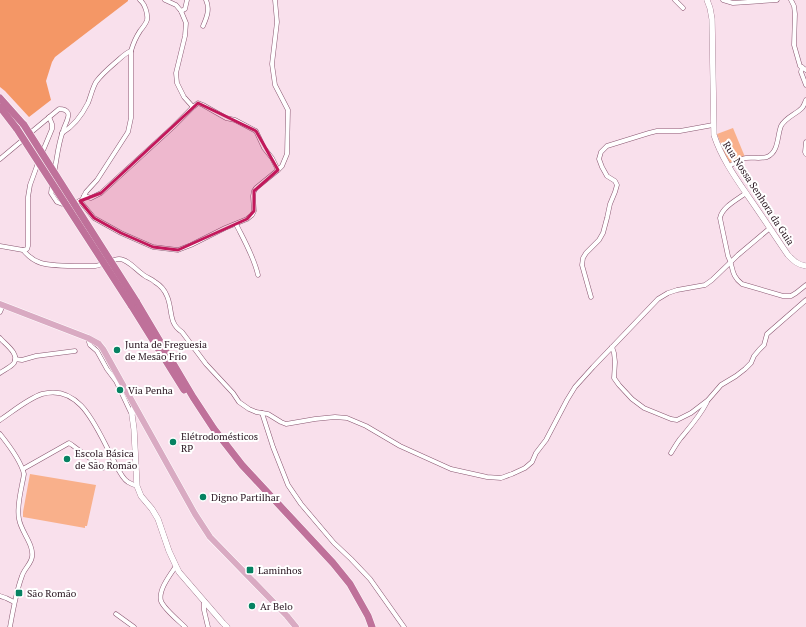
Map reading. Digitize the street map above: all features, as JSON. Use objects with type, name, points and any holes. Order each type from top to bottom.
[{"type":"highway","points":[[0,98],[24,125],[214,429],[242,465],[323,552],[350,584],[368,616],[372,627]]},
{"type":"highway","points":[[0,107],[17,129],[134,303],[200,416],[244,471],[322,555],[348,589],[367,627]]},
{"type":"main road","name":"Rua Nossa Senhora da Guia","points":[[708,0],[712,19],[713,125],[717,144],[723,157],[746,193],[793,261],[806,267]]},
{"type":"main road","points":[[1,304],[88,338],[99,344],[195,514],[210,537],[296,627]]},
{"type":"main road","points":[[134,405],[132,415],[137,486],[141,496],[158,519],[179,572],[227,627]]},
{"type":"main road","points":[[134,429],[136,421],[140,416]]},
{"type":"main road","points":[[136,421],[144,422]]},
{"type":"street","points":[[0,159],[59,109],[68,112],[68,117],[59,142],[51,193],[57,202],[66,206],[82,200],[86,192],[97,180],[128,132],[131,118],[131,51],[133,44],[147,19],[145,7],[140,0]]},
{"type":"street","points":[[165,0],[176,5],[182,11],[186,23],[185,36],[176,73],[177,83],[184,97],[193,107]]},
{"type":"street","points":[[182,11],[185,10],[187,0]]},
{"type":"street","points":[[203,26],[208,9],[206,0]]},
{"type":"street","points":[[80,200],[94,218],[121,233],[153,247],[178,250],[191,246],[225,228],[247,219],[252,215],[254,211],[254,191],[282,166],[287,154],[288,110],[275,85],[272,64],[277,22],[275,0]]},
{"type":"street","points":[[675,0],[683,8]]},
{"type":"street","points":[[723,0],[733,3],[777,0]]},
{"type":"street","points":[[791,0],[794,6],[794,45],[800,66],[804,69],[801,72],[806,86]]},
{"type":"street","points":[[62,134],[74,125],[88,102],[96,82],[124,54],[131,51]]},
{"type":"street","points":[[729,166],[744,158],[768,156],[773,152],[781,127],[786,119],[803,107],[806,100]]},
{"type":"street","points":[[84,196],[91,198],[101,193],[198,104],[203,105],[226,118],[235,120],[256,131],[264,148],[272,158],[278,170]]},
{"type":"street","points":[[24,250],[27,249],[28,246],[28,198],[30,185],[52,129],[52,124],[49,117]]},
{"type":"street","points":[[591,297],[582,265],[583,258],[599,240],[603,233],[616,185],[615,181],[607,176],[602,167],[599,159],[601,152],[607,146],[649,132],[680,131],[713,125]]},
{"type":"street","points":[[806,142],[806,154]]},
{"type":"street","points":[[746,193],[720,213],[720,223],[728,256],[731,261],[733,274],[742,284],[783,296],[791,296],[806,285]]},
{"type":"street","points":[[236,224],[257,268],[258,274]]},
{"type":"street","points":[[0,246],[24,250],[28,256],[39,262],[52,265],[95,266],[118,259],[133,265],[161,287],[167,296],[174,325],[182,332],[197,353],[239,402],[249,409],[268,414],[286,424],[315,418],[347,418],[366,426],[400,446],[451,469],[487,477],[500,478],[525,468],[532,462],[536,453],[546,440],[575,387],[658,299],[677,290],[705,285],[738,254],[770,228]]},
{"type":"street","points":[[612,347],[615,362],[614,378],[619,385],[632,399],[644,408],[677,420],[691,413],[708,400],[721,385],[745,369],[764,345],[767,334],[806,300]]},
{"type":"street","points":[[0,312],[1,304]]},
{"type":"street","points":[[0,338],[15,355],[15,359],[12,364],[0,373]]},
{"type":"street","points":[[88,338],[90,345],[97,351],[119,388],[136,421]]},
{"type":"street","points":[[15,359],[22,360],[36,356],[75,351]]},
{"type":"street","points":[[0,420],[31,399],[42,394],[53,393],[69,396],[85,409],[127,482],[137,486]]},
{"type":"street","points":[[671,453],[679,440],[699,416],[708,400]]},
{"type":"street","points":[[262,413],[275,453],[288,485],[301,504],[334,543],[370,579],[404,627]]},
{"type":"street","points":[[0,434],[10,446],[23,469],[24,474],[18,514],[21,527],[32,553],[32,558],[23,573],[14,602],[10,627]]},
{"type":"street","points":[[23,469],[69,444],[103,468]]},
{"type":"street","points":[[176,566],[164,586],[161,595],[161,602],[165,608],[185,627]]},
{"type":"street","points":[[0,596],[14,602]]},
{"type":"street","points":[[204,601],[204,610],[208,627]]},
{"type":"street","points":[[116,614],[134,627]]},
{"type":"highlighted area","points":[[198,103],[256,131],[278,170],[254,191],[254,211],[247,219],[178,250],[153,247],[121,233],[94,218],[80,201],[101,193]]},
{"type":"shaded area","points":[[0,0],[128,1],[55,57],[46,81],[51,100],[29,117],[0,87]]},
{"type":"shaded area","points":[[733,128],[745,157],[731,163],[728,162],[717,134]]},
{"type":"shaded area","points":[[30,474],[96,485],[87,526],[85,526],[85,528],[23,517]]},
{"type":"place","name":"Junta de Freguesia de Mesão Frio","points":[[117,350]]},
{"type":"place","name":"Via Penha","points":[[120,390]]},
{"type":"place","name":"Elétrodomésticos RP","points":[[173,442]]},
{"type":"place","name":"Escola Básica de São Romão","points":[[67,459]]},
{"type":"place","name":"Digno Partilhar","points":[[203,497]]},
{"type":"place","name":"Laminhos","points":[[250,570]]},
{"type":"place","name":"São Romão","points":[[19,593]]},
{"type":"place","name":"Ar Belo","points":[[252,606]]}]
